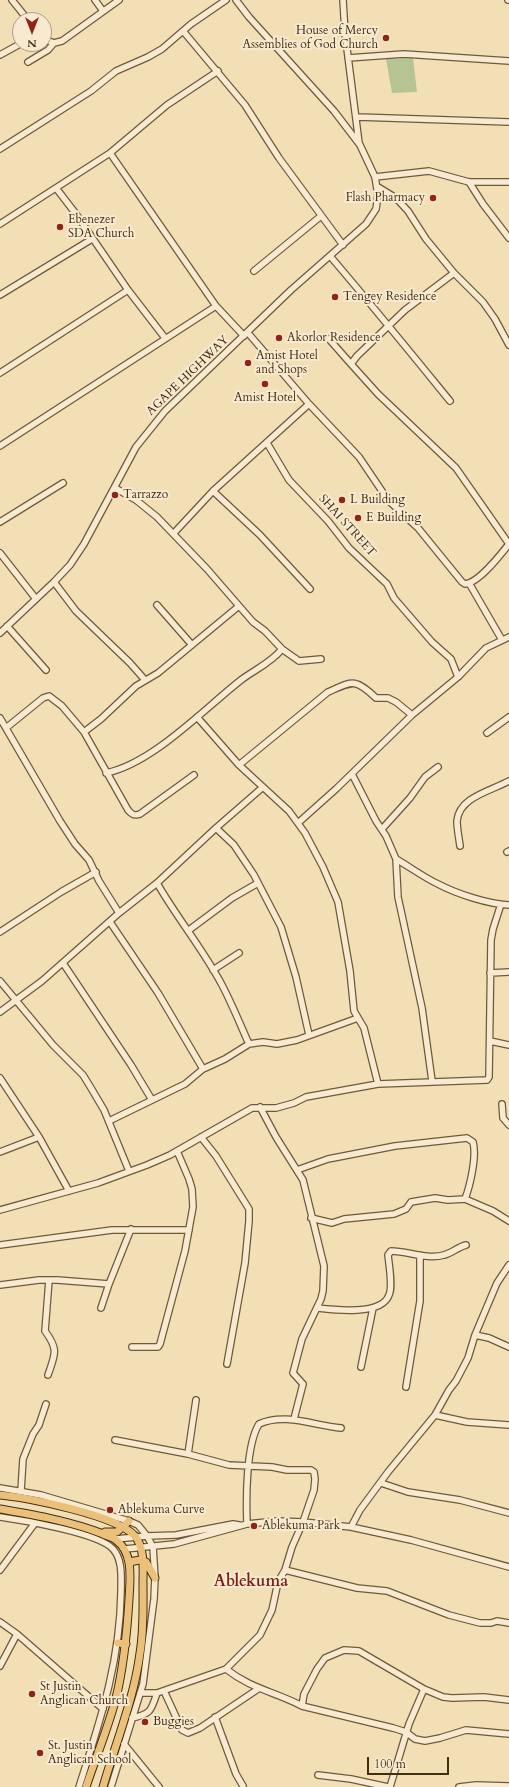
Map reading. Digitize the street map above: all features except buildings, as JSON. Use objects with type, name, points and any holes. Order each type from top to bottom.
[{"type":"main road","points":[[0,1495],[67,1508],[113,1522],[124,1527],[135,1537],[140,1548],[143,1560],[143,1615],[137,1672],[130,1702],[103,1787]]},
{"type":"main road","points":[[0,1509],[46,1518],[94,1531],[116,1539],[125,1549],[129,1562],[130,1586],[126,1644],[116,1698],[86,1787]]},
{"type":"main road","points":[[9,1518],[10,1510]]},
{"type":"main road","points":[[94,1531],[112,1533],[124,1527],[129,1520]]},
{"type":"main road","points":[[129,1562],[143,1560],[149,1564],[155,1578]]},
{"type":"main road","points":[[118,1643],[126,1644]]},
{"type":"main road","points":[[137,1672],[145,1674]]},
{"type":"street","points":[[12,0],[22,12]]},
{"type":"street","points":[[95,0],[103,11]]},
{"type":"street","points":[[28,62],[48,50],[54,43],[62,41],[119,0]]},
{"type":"street","points":[[0,149],[91,91],[116,71],[162,49],[191,24],[226,0]]},
{"type":"street","points":[[236,0],[334,110],[360,145]]},
{"type":"street","points":[[343,0],[344,27],[360,145]]},
{"type":"street","points":[[184,31],[246,105],[279,158],[343,245]]},
{"type":"street","points":[[0,55],[12,48]]},
{"type":"street","points":[[348,58],[404,54],[509,61]]},
{"type":"street","points":[[0,224],[110,154],[167,105],[218,71]]},
{"type":"street","points":[[357,117],[509,122]]},
{"type":"street","name":"AGAPE HIGHWAY","points":[[0,633],[54,582],[76,556],[115,488],[127,463],[148,430],[184,392],[246,335],[291,290],[366,224],[372,216],[378,203],[378,187],[360,145]]},
{"type":"street","points":[[110,154],[216,306],[246,335],[270,355],[309,404],[359,457],[388,500],[418,528],[462,582],[469,583],[498,558],[509,544],[456,468],[378,394],[329,339]]},
{"type":"street","points":[[375,177],[430,171],[469,182],[509,182]]},
{"type":"street","points":[[469,182],[483,204],[509,238]]},
{"type":"street","points":[[378,187],[396,198],[408,211],[426,239],[454,273],[483,302],[495,319],[509,345]]},
{"type":"street","points":[[56,188],[76,214],[128,290],[165,338]]},
{"type":"street","points":[[254,271],[321,216]]},
{"type":"street","points":[[0,296],[92,239]]},
{"type":"street","points":[[330,256],[450,401]]},
{"type":"street","points":[[351,364],[405,310],[454,273]]},
{"type":"street","points":[[0,373],[128,290]]},
{"type":"street","points":[[0,446],[216,306]]},
{"type":"street","points":[[174,533],[214,491],[309,404]]},
{"type":"street","name":"SHAI STREET","points":[[267,443],[289,480],[328,521],[349,548],[387,584],[394,598],[432,642],[451,659],[458,677]]},
{"type":"street","points":[[0,522],[63,483]]},
{"type":"street","points":[[115,488],[148,508],[174,533],[253,622],[265,631],[282,649],[299,661],[321,659]]},
{"type":"street","points":[[214,491],[260,535],[310,589]]},
{"type":"street","points":[[0,553],[36,599]]},
{"type":"street","points":[[54,582],[76,611],[130,663],[145,680]]},
{"type":"street","points":[[469,583],[502,640]]},
{"type":"street","points":[[156,605],[192,645]]},
{"type":"street","points":[[84,732],[101,719],[136,686],[158,673],[239,606]]},
{"type":"street","points":[[7,626],[46,670]]},
{"type":"street","points":[[298,823],[352,774],[412,715],[458,677],[486,648],[509,637]]},
{"type":"street","points":[[106,773],[119,770],[135,763],[197,717],[242,679],[277,655],[282,649]]},
{"type":"street","points":[[239,765],[328,692],[343,685],[352,683],[362,685],[376,698],[388,698],[396,702],[412,715]]},
{"type":"street","points":[[6,728],[35,703],[50,696],[62,706],[84,732],[106,773],[131,814],[134,815],[140,814],[194,775]]},
{"type":"street","points":[[197,717],[239,765],[288,810],[298,823],[323,867],[336,896],[345,936],[354,1011],[364,1028],[378,1084]]},
{"type":"street","points":[[487,733],[509,717]]},
{"type":"street","points":[[0,718],[60,821],[75,844],[89,860],[99,881],[119,913]]},
{"type":"street","points":[[382,829],[410,798],[425,777],[438,767]]},
{"type":"street","points":[[352,774],[396,858],[398,897],[422,1008],[432,1081]]},
{"type":"street","points":[[460,846],[458,821],[463,806],[469,800],[509,781]]},
{"type":"street","points":[[0,1012],[63,963],[119,913],[157,883],[263,787]]},
{"type":"street","points":[[216,828],[234,845],[258,883],[281,927],[296,978],[309,1035]]},
{"type":"street","points":[[396,858],[438,885],[462,894],[509,905]]},
{"type":"street","points":[[0,932],[61,892],[96,872]]},
{"type":"street","points":[[157,883],[169,904],[189,930],[222,985],[249,1044]]},
{"type":"street","points":[[189,930],[232,898],[258,883]]},
{"type":"street","points":[[0,1210],[69,1191],[147,1165],[177,1152],[248,1110],[260,1107],[276,1108],[294,1103],[306,1097],[378,1084],[487,1080],[489,1076],[490,1041],[491,940],[501,904]]},
{"type":"street","points":[[110,922],[158,993],[203,1069]]},
{"type":"street","points":[[213,970],[239,953]]},
{"type":"street","points":[[63,963],[131,1065],[152,1100]]},
{"type":"street","points":[[490,973],[509,972]]},
{"type":"street","points":[[0,981],[17,999],[53,1045],[83,1075],[101,1104],[129,1171]]},
{"type":"street","points":[[108,1121],[185,1084],[203,1069],[225,1059],[249,1044],[263,1042],[277,1044],[297,1040],[338,1027],[358,1018]]},
{"type":"street","points":[[490,1041],[509,1045]]},
{"type":"street","points":[[0,1078],[39,1137],[69,1191]]},
{"type":"street","points":[[502,1104],[503,1118],[509,1125]]},
{"type":"street","points":[[260,1107],[304,1180],[311,1218],[320,1248],[324,1270],[323,1291],[317,1308],[302,1339],[294,1367],[293,1373],[303,1384],[294,1419]]},
{"type":"street","points":[[0,1152],[39,1137]]},
{"type":"street","points":[[201,1137],[216,1156],[249,1209],[245,1262],[227,1364]]},
{"type":"street","points":[[297,1170],[328,1159],[394,1146],[468,1138],[473,1142],[475,1151],[465,1199]]},
{"type":"street","points":[[132,1347],[158,1347],[170,1313],[193,1207],[192,1189],[186,1169],[177,1152]]},
{"type":"street","points":[[311,1218],[332,1223],[344,1219],[394,1214],[406,1209],[411,1202],[430,1198],[465,1199],[493,1211],[509,1221]]},
{"type":"street","points":[[101,1308],[108,1284],[131,1229]]},
{"type":"street","points":[[0,1245],[112,1230],[189,1230]]},
{"type":"street","points":[[317,1308],[332,1310],[374,1308],[384,1302],[390,1293],[389,1252],[391,1251],[404,1251],[436,1257],[445,1255],[458,1247],[466,1245]]},
{"type":"street","points":[[406,1387],[420,1301],[420,1255]]},
{"type":"street","points":[[351,1527],[360,1510],[435,1415],[448,1390],[456,1381],[468,1358],[475,1335],[497,1282],[509,1265]]},
{"type":"street","points":[[0,1285],[49,1280],[108,1284]]},
{"type":"street","points":[[48,1375],[55,1355],[55,1346],[45,1331],[49,1280]]},
{"type":"street","points":[[361,1367],[374,1308]]},
{"type":"street","points":[[475,1335],[489,1338],[509,1347]]},
{"type":"street","points":[[188,1454],[196,1400]]},
{"type":"street","points":[[21,1491],[23,1459],[33,1434],[39,1425],[46,1404]]},
{"type":"street","points":[[435,1415],[468,1422],[509,1424]]},
{"type":"street","points":[[244,1524],[250,1465],[254,1439],[259,1424],[267,1420],[294,1419],[341,1428]]},
{"type":"street","points":[[115,1440],[188,1454],[229,1465],[250,1465],[287,1470],[311,1470],[314,1472],[315,1479],[314,1490],[303,1522],[278,1582],[270,1616],[260,1635],[226,1670],[157,1693],[140,1693]]},
{"type":"street","points":[[381,1483],[408,1492],[460,1500],[509,1513]]},
{"type":"street","points":[[0,1488],[46,1496],[129,1520],[138,1525],[153,1546],[155,1578],[154,1607],[145,1674],[111,1787]]},
{"type":"street","points":[[0,1517],[35,1523],[101,1541],[113,1549],[119,1560],[121,1581],[120,1620],[113,1673],[79,1787]]},
{"type":"street","points":[[116,1539],[176,1535],[233,1524],[277,1521],[303,1522],[351,1527],[411,1540],[509,1567]]},
{"type":"street","points":[[1,1565],[35,1523]]},
{"type":"street","points":[[125,1549],[174,1544],[244,1524]]},
{"type":"street","points":[[284,1570],[357,1588],[387,1591],[449,1615],[480,1623],[491,1624],[497,1621],[509,1624]]},
{"type":"street","points":[[0,1622],[17,1634],[103,1709]]},
{"type":"street","points":[[0,1666],[17,1634]]},
{"type":"street","points":[[302,1706],[304,1694],[317,1669],[325,1658],[344,1650],[359,1651],[435,1695],[452,1698],[484,1697],[509,1700]]},
{"type":"street","points":[[226,1670],[258,1689],[290,1700],[302,1706],[406,1732],[415,1739],[425,1741],[466,1730],[509,1734]]},
{"type":"street","points":[[164,1691],[184,1732],[192,1732],[258,1689]]},
{"type":"street","points":[[318,1775],[351,1779],[389,1787],[406,1732],[424,1689]]},
{"type":"street","points":[[132,1718],[148,1713],[151,1710],[157,1693]]},
{"type":"street","points":[[215,1717],[236,1774],[242,1786]]},
{"type":"street","points":[[124,1744],[159,1787]]},
{"type":"street","points":[[459,1787],[509,1786]]},
{"type":"green space","points":[[413,58],[417,92],[392,93],[386,59]]},
{"type":"place","name":"House of Mercy Assemblies of God Church","points":[[386,38]]},
{"type":"place","name":"Flash Pharmacy","points":[[433,198]]},
{"type":"place","name":"Ebenezer SDA Church","points":[[60,227]]},
{"type":"place","name":"Tengey Residence","points":[[335,297]]},
{"type":"place","name":"Akorlor Residence","points":[[279,338]]},
{"type":"place","name":"Amist Hotel and Shops","points":[[248,363]]},
{"type":"place","name":"Amist Hotel","points":[[265,384]]},
{"type":"place","name":"Tarrazzo","points":[[115,495]]},
{"type":"place","name":"L Building","points":[[342,500]]},
{"type":"place","name":"E Building","points":[[358,518]]},
{"type":"place","name":"Ablekuma Curve","points":[[110,1510]]},
{"type":"place","name":"Ablekuma Park","points":[[254,1526]]},
{"type":"place","name":"St Justin Anglican Church","points":[[32,1694]]},
{"type":"place","name":"Buggies","points":[[145,1722]]},
{"type":"place","name":"St. Justin Anglican School","points":[[40,1753]]},
{"type":"district","name":"Ablekuma","points":[[251,1582]]}]
